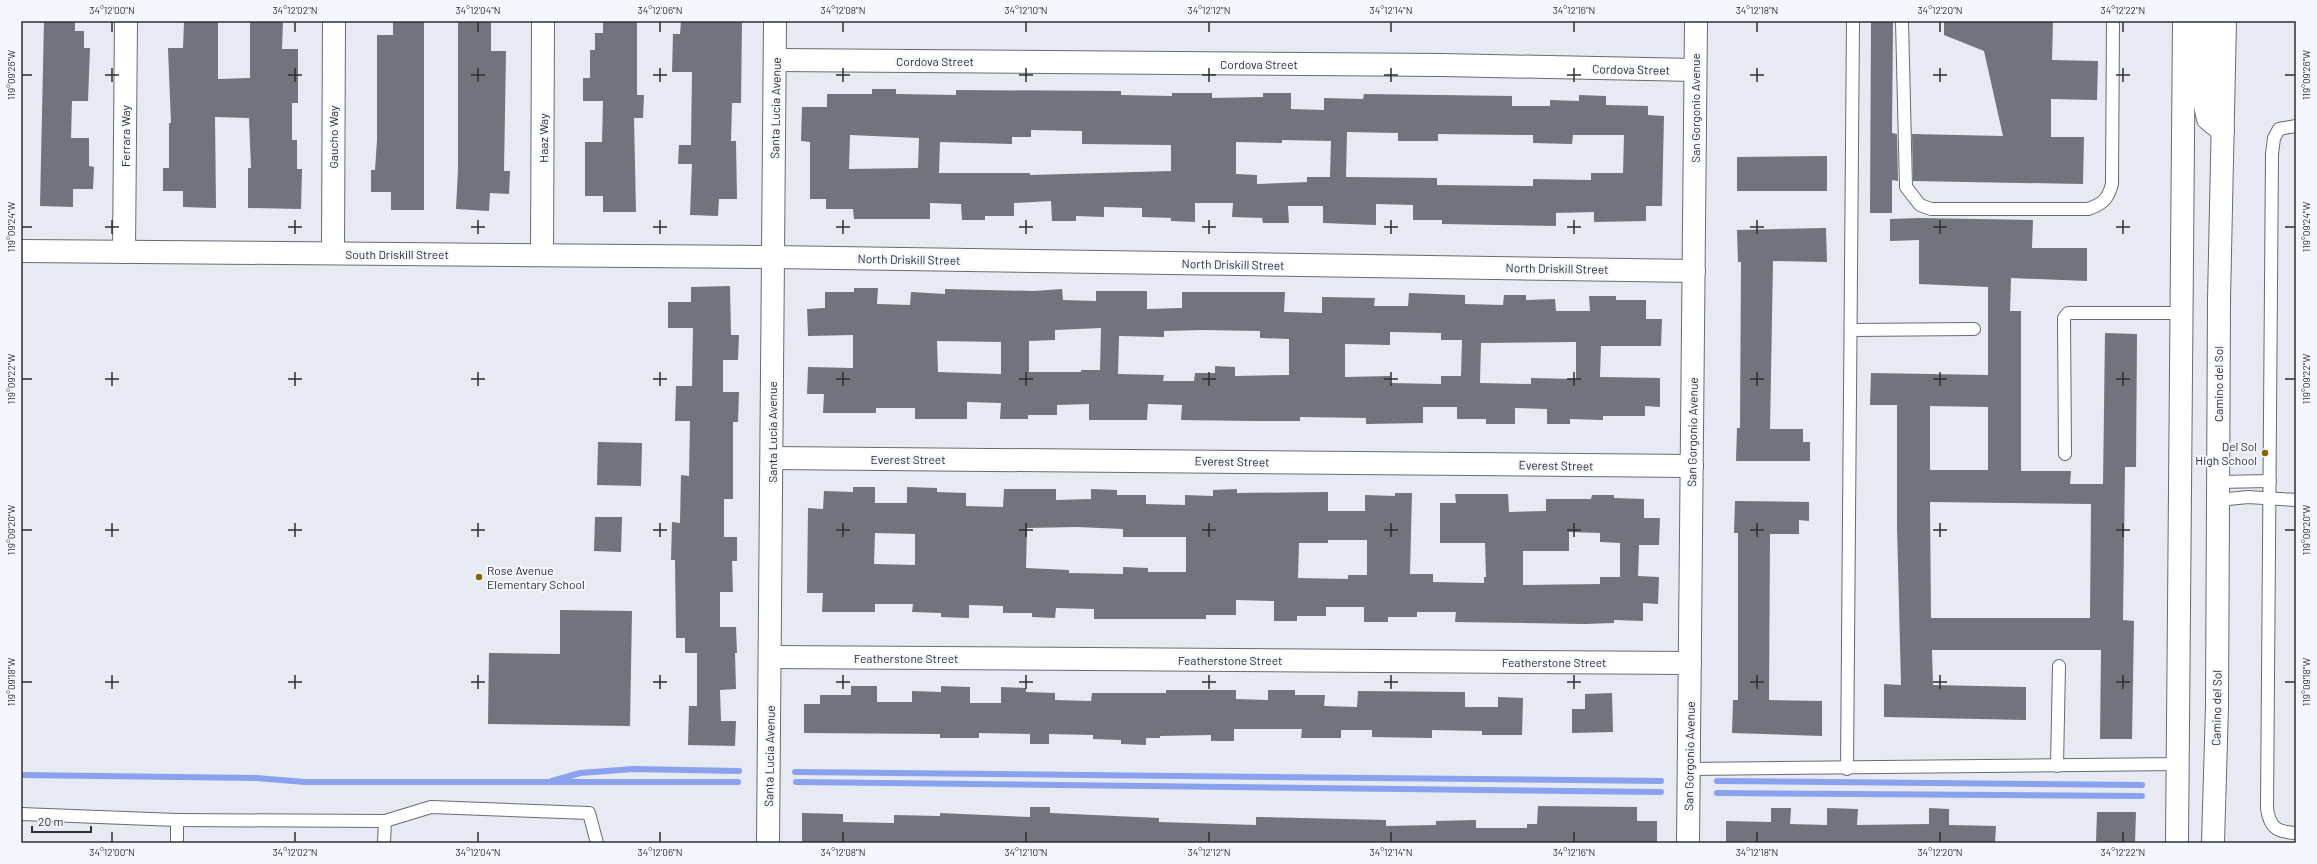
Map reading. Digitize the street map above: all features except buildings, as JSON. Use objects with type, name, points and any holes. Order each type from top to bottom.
[{"type":"street","name":"Ferrara Way","points":[[124,252],[126,21]]},
{"type":"street","name":"Gaucho Way","points":[[332,253],[334,21]]},
{"type":"street","name":"Haaz Way","points":[[542,255],[544,21]]},
{"type":"street","name":"Santa Lucia Avenue","points":[[768,843],[775,21]]},
{"type":"street","name":"San Gorgonio Avenue","points":[[1688,843],[1696,21]]},
{"type":"street","points":[[2177,843],[2184,21]]},
{"type":"street","points":[[2205,21],[2204,100],[2208,119],[2223,131]]},
{"type":"street","name":"Camino del Sol","points":[[2213,843],[2225,21]]},
{"type":"street","name":"Cordova Street","points":[[775,60],[1434,65],[1696,70]]},
{"type":"street","name":"South Driskill Street","points":[[21,251],[773,257]]},
{"type":"street","name":"North Driskill Street","points":[[773,257],[1694,271]]},
{"type":"street","name":"Everest Street","points":[[772,458],[1692,466]]},
{"type":"street","name":"Featherstone Street","points":[[770,657],[1690,663]]},
{"type":"lane","points":[[1848,769],[1853,21]]},
{"type":"lane","points":[[1902,21],[1906,187],[1920,205],[1931,209],[2088,209],[2100,205],[2108,197],[2112,184],[2113,21]]},
{"type":"lane","points":[[2296,126],[2279,129],[2274,138],[2272,154],[2267,809],[2269,822],[2277,829],[2296,833]]},
{"type":"lane","points":[[2065,454],[2064,318],[2068,313],[2182,313]]},
{"type":"lane","points":[[1851,330],[1974,329]]},
{"type":"lane","points":[[2218,491],[2270,481]]},
{"type":"lane","points":[[2218,491],[2248,497],[2296,500]]},
{"type":"lane","points":[[2057,766],[2059,666]]},
{"type":"lane","points":[[1689,769],[1848,769],[2178,764]]},
{"type":"lane","points":[[21,814],[177,820],[386,821],[431,808],[589,813],[597,843]]},
{"type":"lane","points":[[176,843],[177,820]]},
{"type":"lane","points":[[384,843],[386,821]]},
{"type":"waterway","points":[[552,781],[580,773],[633,769],[739,771]]},
{"type":"waterway","points":[[795,772],[1661,781]]},
{"type":"waterway","points":[[21,775],[256,778],[305,782],[738,782]]},
{"type":"waterway","points":[[1717,781],[2142,785]]},
{"type":"waterway","points":[[796,782],[1661,792]]},
{"type":"waterway","points":[[1717,793],[2142,796]]},
{"type":"place","name":"Del Sol High School","points":[[2265,453]]},
{"type":"place","name":"Rose Avenue Elementary School","points":[[479,577]]}]
